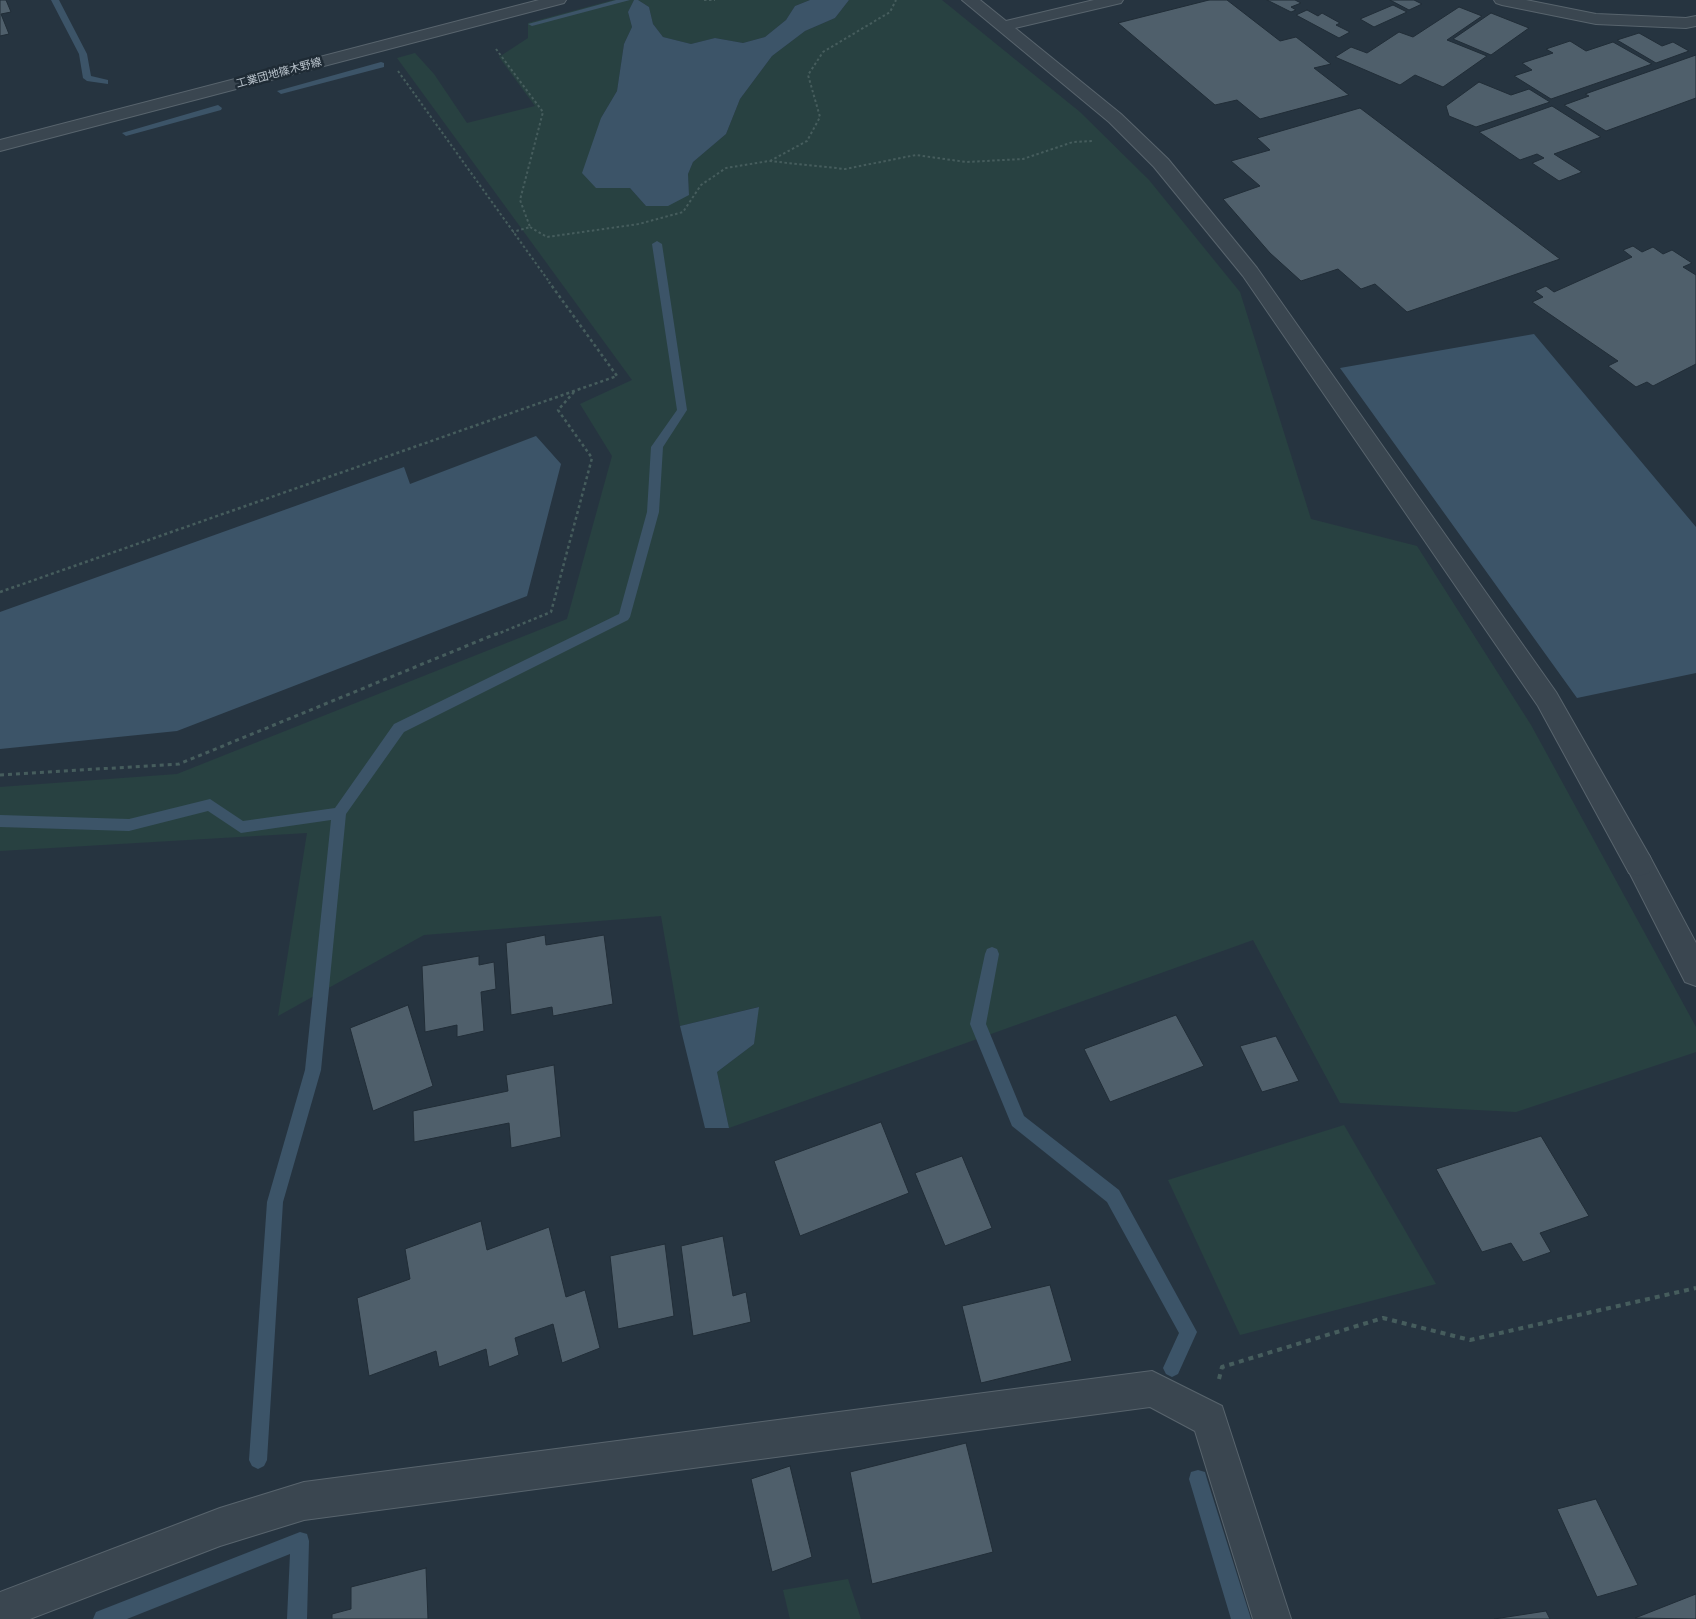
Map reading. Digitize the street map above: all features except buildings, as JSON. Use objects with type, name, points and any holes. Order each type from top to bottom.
[{"type":"street","name":"工業団地篠木野線","points":[[0,146],[558,0]]},
{"type":"street","points":[[970,0],[1115,118],[1148,150],[1161,163],[1250,272],[1547,699],[1639,864],[1696,972]]},
{"type":"street","points":[[1004,26],[1115,0]]},
{"type":"street","points":[[1502,0],[1596,19],[1696,21]]},
{"type":"street","points":[[0,1610],[220,1527],[304,1501],[1152,1389],[1209,1419],[1272,1619]]},
{"type":"path","points":[[704,0],[715,0]]},
{"type":"path","points":[[769,161],[806,141],[820,117],[808,75],[823,52],[890,12],[896,0]]},
{"type":"path","points":[[0,592],[617,376],[380,46]]},
{"type":"path","points":[[496,49],[543,112],[520,200],[530,228]]},
{"type":"path","points":[[513,232],[530,228],[547,237],[639,224],[683,212],[701,185],[726,168],[769,161],[845,169],[916,155],[966,162],[1023,159],[1073,142],[1099,140]]},
{"type":"path","points":[[0,775],[179,764],[551,612],[592,458],[558,410],[575,390]]},
{"type":"path","points":[[1209,1419],[1222,1368],[1382,1318],[1470,1340],[1696,1288]]},
{"type":"green space","points":[[613,0],[634,0],[628,12],[632,27],[624,44],[617,91],[601,118],[596,188],[630,188],[646,206],[689,195],[688,174],[693,162],[726,134],[740,99],[772,56],[805,31],[835,18],[849,0],[942,0],[1080,112],[1149,180],[1240,292],[1311,519],[1417,546],[1531,725],[1696,1027],[1696,1052],[1516,1112],[1340,1103],[1253,940],[729,1128],[717,1072],[754,1044],[758,1007],[680,1026],[661,916],[424,935],[278,1016],[307,833],[0,851],[0,787],[177,774],[567,619],[612,456],[580,404],[632,380],[397,58],[415,53],[434,74],[467,123],[535,106],[499,57],[528,38],[528,23]]},
{"type":"green space","points":[[638,0],[810,0],[795,6],[786,20],[765,37],[743,43],[715,38],[691,44],[663,37],[653,24],[649,7]]},
{"type":"green space","points":[[1344,1125],[1436,1284],[1240,1335],[1168,1180]]},
{"type":"green space","points":[[848,1579],[861,1619],[790,1619],[783,1590]]},
{"type":"water","points":[[634,0],[638,0],[649,7],[653,24],[663,37],[691,44],[715,38],[743,43],[765,37],[786,20],[795,6],[810,0],[849,0],[835,18],[805,31],[772,56],[740,99],[726,134],[693,162],[688,174],[689,195],[668,206],[646,206],[630,188],[596,188],[582,173],[601,118],[617,91],[624,44],[632,27],[628,12]]},
{"type":"water","points":[[1534,334],[1696,527],[1696,673],[1577,698],[1340,368]]},
{"type":"water","points":[[536,436],[561,464],[527,596],[177,731],[0,749],[0,612],[404,467],[410,484]]},
{"type":"water","points":[[759,1007],[754,1044],[717,1072],[729,1128],[705,1128],[680,1026]]},
{"type":"waterway","points":[[55,0],[83,54],[87,78],[105,82]]},
{"type":"waterway","points":[[532,24],[626,0]]},
{"type":"waterway","points":[[281,91],[381,65]]},
{"type":"waterway","points":[[126,133],[218,108]]},
{"type":"waterway","points":[[339,813],[399,728],[624,617],[653,512],[657,447],[682,410],[657,244]]},
{"type":"waterway","points":[[0,821],[129,825],[210,805],[241,827],[339,813]]},
{"type":"waterway","points":[[258,1460],[275,1202],[313,1070],[339,813]]},
{"type":"waterway","points":[[992,954],[978,1024],[1018,1121],[1113,1196],[1188,1332],[1172,1368]]},
{"type":"waterway","points":[[1198,1479],[1241,1619]]},
{"type":"waterway","points":[[103,1619],[300,1541],[297,1619]]}]
